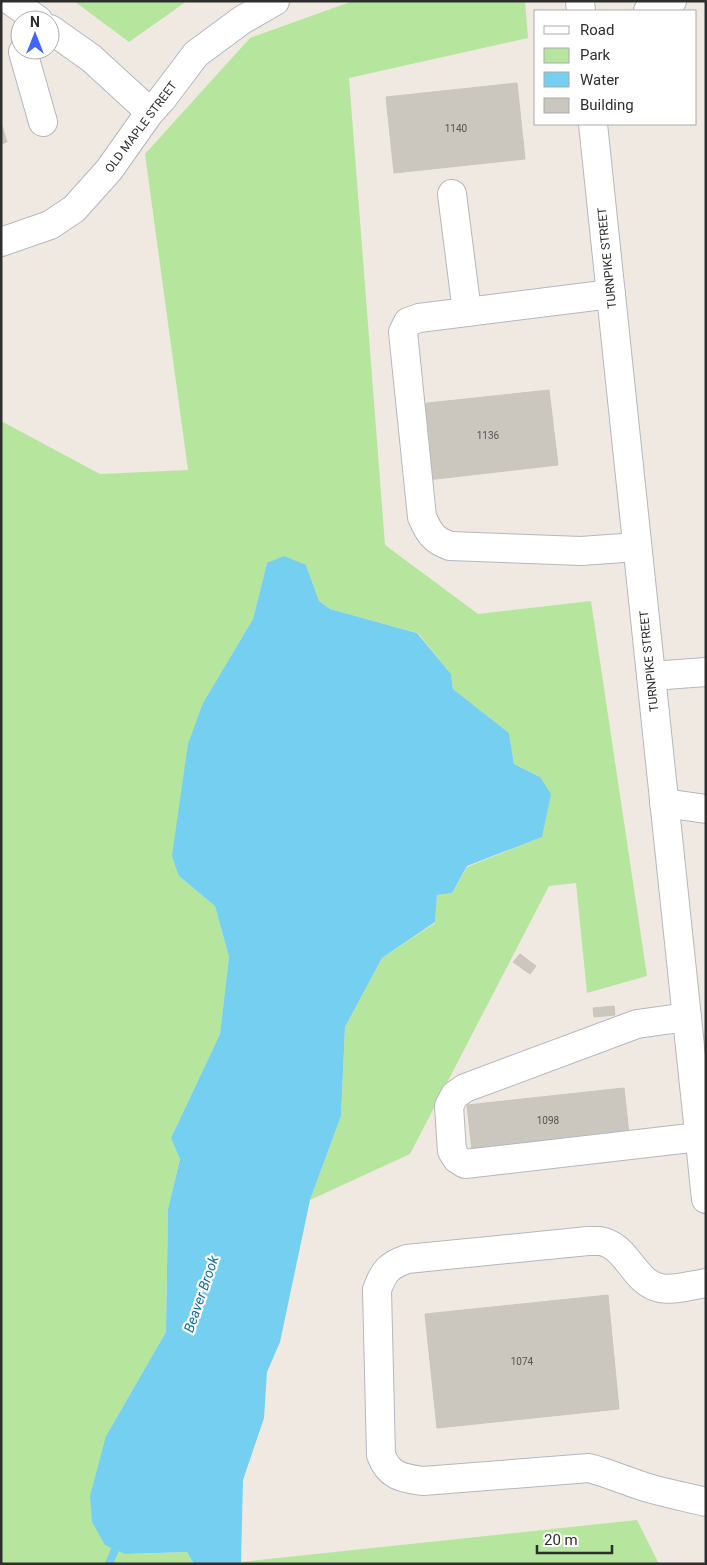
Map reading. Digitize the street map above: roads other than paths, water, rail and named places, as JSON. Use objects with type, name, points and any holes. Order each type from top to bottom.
[{"type":"street","points":[[11,1],[23,10]]},
{"type":"street","name":"OLD MAPLE STREET","points":[[1,242],[50,225],[74,209],[109,170],[150,112],[196,54],[242,20],[276,1]]},
{"type":"street","points":[[652,10],[666,6],[672,1]]},
{"type":"street","points":[[60,37],[91,58],[150,112]]},
{"type":"street","points":[[25,60],[43,122]]},
{"type":"street","name":"TURNPIKE STREET","points":[[593,125],[664,803],[694,1028],[699,1137],[706,1199]]},
{"type":"street","points":[[452,194],[467,312]]},
{"type":"street","points":[[611,294],[419,318],[408,322],[403,332],[422,517],[429,531],[439,542],[450,546],[581,551],[637,547]]},
{"type":"street","points":[[651,676],[706,672]]},
{"type":"street","points":[[664,803],[706,809]]},
{"type":"street","points":[[694,1028],[637,1024],[465,1088],[455,1095],[449,1106],[452,1151],[457,1159],[465,1164],[699,1137]]},
{"type":"street","points":[[706,1283],[663,1289],[653,1287],[644,1280],[615,1248],[602,1241],[588,1241],[407,1259],[395,1263],[388,1269],[381,1278],[377,1290],[381,1455],[385,1466],[394,1473],[406,1478],[423,1481],[589,1468],[609,1473],[645,1487],[706,1502]]},
{"type":"water","points":[[284,556],[306,565],[319,601],[330,609],[417,633],[451,674],[453,689],[509,733],[514,764],[540,777],[551,794],[542,837],[467,866],[452,893],[437,895],[435,922],[382,958],[345,1027],[341,1116],[310,1200],[280,1342],[267,1372],[264,1418],[243,1480],[241,1562],[240,1564],[194,1564],[187,1552],[125,1554],[105,1545],[92,1522],[90,1496],[106,1436],[166,1332],[168,1209],[180,1159],[171,1138],[220,1034],[229,957],[215,906],[179,876],[172,856],[188,744],[203,703],[253,619],[267,563]]},
{"type":"waterway","name":"Beaver Brook","points":[[109,1564],[119,1540]]}]
